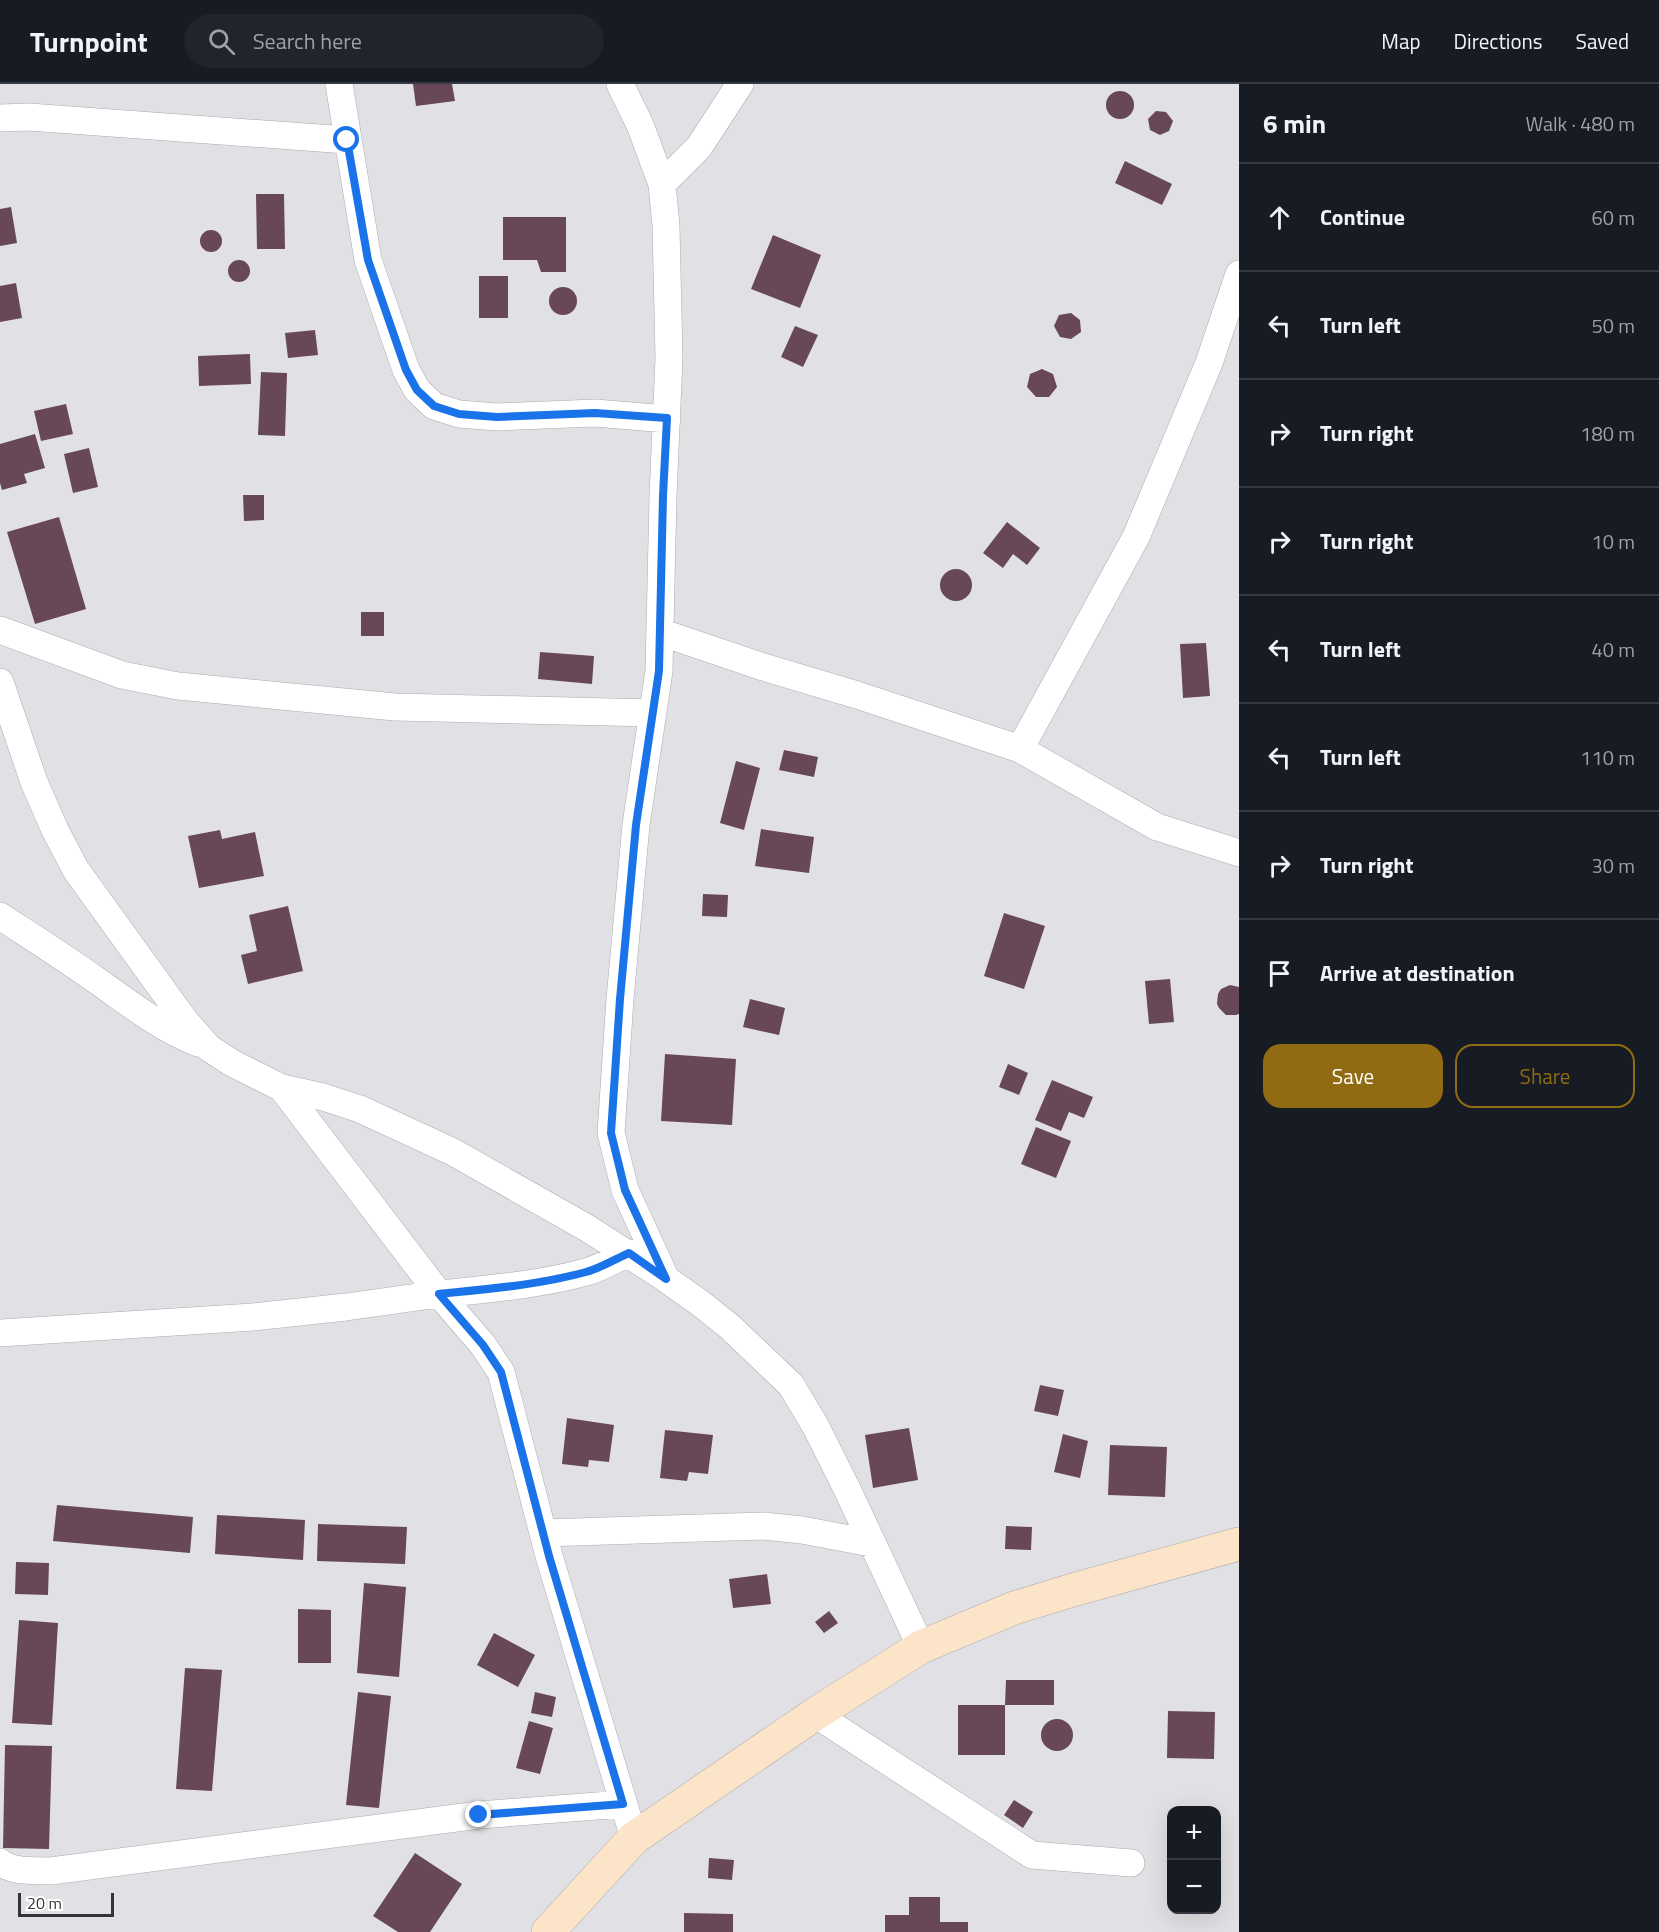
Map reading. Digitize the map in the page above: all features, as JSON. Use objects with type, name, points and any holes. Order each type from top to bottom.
[{"type":"street","points":[[339,84],[368,260],[406,370],[417,390],[434,406],[459,414],[497,417],[595,413],[667,418]]},
{"type":"street","points":[[620,84],[640,125],[662,184],[666,226],[669,358],[659,671],[636,825],[620,999],[611,1133],[625,1190],[666,1279]]},
{"type":"street","points":[[662,184],[699,147],[740,84]]},
{"type":"street","points":[[0,118],[29,117],[347,140]]},
{"type":"street","points":[[1020,749],[1136,537],[1209,363],[1239,274]]},
{"type":"street","points":[[0,630],[122,675],[178,686],[394,707],[653,713]]},
{"type":"street","points":[[660,632],[1020,749],[1157,827],[1239,853]]},
{"type":"street","points":[[0,682],[34,783],[76,870],[185,1021],[209,1048]]},
{"type":"street","points":[[0,916],[180,1036],[209,1048],[232,1063],[282,1088],[323,1097],[360,1109],[453,1152],[629,1253],[700,1303],[730,1327],[791,1385],[821,1438],[921,1647]]},
{"type":"street","points":[[282,1088],[439,1294],[483,1345],[501,1372],[543,1533],[634,1838]]},
{"type":"street","points":[[0,1333],[253,1317],[346,1307],[568,1276],[589,1271],[629,1253]]},
{"type":"street","points":[[543,1533],[763,1526],[802,1530],[871,1543]]},
{"type":"street","points":[[548,1932],[634,1838],[815,1714],[921,1647],[1014,1608],[1239,1544]]},
{"type":"street","points":[[815,1714],[1032,1855],[1131,1863]]},
{"type":"street","points":[[0,1862],[21,1870],[51,1871],[469,1816],[623,1804]]},
{"type":"building","points":[[413,84],[452,84],[455,101],[416,106]]},
{"type":"building","points":[[1120,91],[1130,95],[1134,105],[1130,115],[1120,119],[1110,115],[1106,105],[1110,95]]},
{"type":"building","points":[[1156,111],[1166,112],[1173,121],[1169,131],[1160,135],[1150,130],[1148,119]]},
{"type":"building","points":[[1125,161],[1172,184],[1162,205],[1115,183]]},
{"type":"building","points":[[256,194],[284,194],[285,249],[257,249]]},
{"type":"building","points":[[11,207],[17,243],[0,246],[0,209]]},
{"type":"building","points":[[503,217],[566,217],[566,272],[541,272],[537,260],[503,260]]},
{"type":"building","points":[[207,230],[215,230],[222,237],[222,245],[215,252],[207,252],[200,245],[200,237]]},
{"type":"building","points":[[773,235],[821,255],[800,308],[751,289]]},
{"type":"building","points":[[239,260],[247,263],[250,271],[247,279],[239,282],[231,279],[228,271],[231,263]]},
{"type":"building","points":[[479,276],[508,276],[508,318],[479,318]]},
{"type":"building","points":[[16,283],[22,318],[0,322],[0,286]]},
{"type":"building","points":[[563,287],[573,291],[577,301],[573,311],[563,315],[553,311],[549,301],[553,291]]},
{"type":"building","points":[[1071,313],[1080,320],[1081,332],[1071,339],[1060,337],[1054,326],[1059,315]]},
{"type":"building","points":[[795,326],[818,335],[803,367],[781,357]]},
{"type":"building","points":[[315,330],[318,355],[288,358],[285,333]]},
{"type":"building","points":[[250,354],[251,384],[199,386],[198,356]]},
{"type":"building","points":[[1042,369],[1053,374],[1057,387],[1049,397],[1036,397],[1027,387],[1030,374]]},
{"type":"building","points":[[261,372],[287,373],[285,436],[258,435]]},
{"type":"building","points":[[66,404],[73,434],[41,441],[34,411]]},
{"type":"building","points":[[35,434],[45,468],[24,474],[27,483],[2,490],[0,444]]},
{"type":"building","points":[[89,448],[98,487],[73,493],[64,454]]},
{"type":"building","points":[[243,495],[264,495],[264,520],[244,521]]},
{"type":"building","points":[[59,517],[86,609],[35,624],[7,532]]},
{"type":"building","points":[[1007,522],[1040,548],[1027,565],[1013,554],[1003,568],[983,553]]},
{"type":"building","points":[[956,569],[967,574],[972,585],[967,596],[956,601],[945,596],[940,585],[945,574]]},
{"type":"building","points":[[361,612],[384,612],[384,636],[361,636]]},
{"type":"building","points":[[1206,643],[1210,696],[1183,698],[1180,644]]},
{"type":"building","points":[[540,652],[594,656],[592,684],[538,679]]},
{"type":"building","points":[[784,750],[818,757],[814,777],[779,770]]},
{"type":"building","points":[[736,761],[760,768],[744,830],[720,823]]},
{"type":"building","points":[[761,829],[814,837],[809,873],[755,866]]},
{"type":"building","points":[[220,830],[222,839],[255,832],[264,876],[199,888],[188,836]]},
{"type":"building","points":[[703,894],[728,895],[727,917],[702,916]]},
{"type":"building","points":[[288,906],[303,971],[248,984],[241,955],[257,951],[249,915]]},
{"type":"building","points":[[1004,913],[1045,926],[1024,989],[984,976]]},
{"type":"building","points":[[1170,979],[1174,1022],[1149,1024],[1145,981]]},
{"type":"building","points":[[1230,985],[1239,987],[1239,1014],[1236,1015],[1226,1015],[1217,1004],[1221,989]]},
{"type":"building","points":[[750,999],[785,1008],[779,1035],[743,1027]]},
{"type":"building","points":[[665,1054],[736,1059],[732,1125],[661,1121]]},
{"type":"building","points":[[1008,1064],[1028,1073],[1019,1095],[999,1087]]},
{"type":"building","points":[[1052,1080],[1093,1097],[1084,1118],[1069,1112],[1061,1131],[1035,1120]]},
{"type":"building","points":[[1036,1127],[1071,1141],[1056,1178],[1021,1164]]},
{"type":"building","points":[[1040,1385],[1064,1390],[1058,1416],[1034,1411]]},
{"type":"building","points":[[567,1418],[614,1425],[609,1462],[589,1460],[588,1467],[562,1464]]},
{"type":"building","points":[[909,1428],[918,1480],[873,1488],[865,1435]]},
{"type":"building","points":[[665,1430],[713,1435],[708,1474],[689,1472],[687,1481],[660,1478]]},
{"type":"building","points":[[1063,1434],[1088,1441],[1080,1478],[1054,1472]]},
{"type":"building","points":[[1110,1445],[1167,1447],[1165,1497],[1108,1495]]},
{"type":"building","points":[[57,1505],[193,1517],[190,1553],[53,1541]]},
{"type":"building","points":[[217,1515],[305,1520],[303,1560],[215,1554]]},
{"type":"building","points":[[318,1524],[407,1527],[405,1564],[317,1561]]},
{"type":"building","points":[[1006,1526],[1032,1527],[1031,1550],[1005,1549]]},
{"type":"building","points":[[16,1562],[49,1563],[48,1595],[15,1594]]},
{"type":"building","points":[[767,1574],[771,1604],[733,1608],[729,1579]]},
{"type":"building","points":[[364,1583],[406,1587],[399,1677],[357,1673]]},
{"type":"building","points":[[298,1609],[331,1610],[331,1663],[298,1663]]},
{"type":"building","points":[[829,1611],[838,1623],[824,1633],[815,1622]]},
{"type":"building","points":[[19,1620],[58,1623],[52,1725],[12,1723]]},
{"type":"building","points":[[494,1633],[535,1655],[518,1687],[477,1665]]},
{"type":"building","points":[[185,1668],[222,1670],[212,1791],[176,1789]]},
{"type":"building","points":[[1006,1680],[1054,1680],[1054,1705],[1005,1705]]},
{"type":"building","points":[[358,1692],[391,1696],[379,1808],[346,1805]]},
{"type":"building","points":[[535,1692],[556,1697],[552,1717],[531,1713]]},
{"type":"building","points":[[958,1705],[1005,1705],[1005,1755],[958,1755]]},
{"type":"building","points":[[1168,1711],[1215,1712],[1214,1759],[1167,1758]]},
{"type":"building","points":[[1057,1719],[1069,1723],[1073,1735],[1069,1747],[1057,1751],[1045,1747],[1041,1735],[1045,1723]]},
{"type":"building","points":[[529,1721],[553,1728],[540,1774],[516,1768]]},
{"type":"building","points":[[5,1745],[52,1746],[49,1849],[3,1848]]},
{"type":"building","points":[[1014,1800],[1033,1812],[1023,1828],[1004,1815]]},
{"type":"building","points":[[415,1853],[462,1884],[430,1932],[398,1932],[373,1916]]},
{"type":"building","points":[[709,1858],[734,1860],[732,1880],[708,1878]]},
{"type":"building","points":[[909,1897],[940,1897],[940,1922],[968,1922],[968,1932],[885,1932],[885,1915],[909,1915]]},
{"type":"building","points":[[684,1913],[733,1914],[733,1932],[684,1932]]},
{"type":"route","points":[[347,140],[368,260],[406,370],[417,390],[434,406],[459,414],[497,417],[595,413],[667,418],[659,671],[636,825],[620,999],[611,1133],[625,1190],[666,1279],[629,1253],[589,1271],[568,1276],[439,1294],[483,1345],[501,1372],[505,1383],[549,1556],[623,1804],[479,1815]]}]
